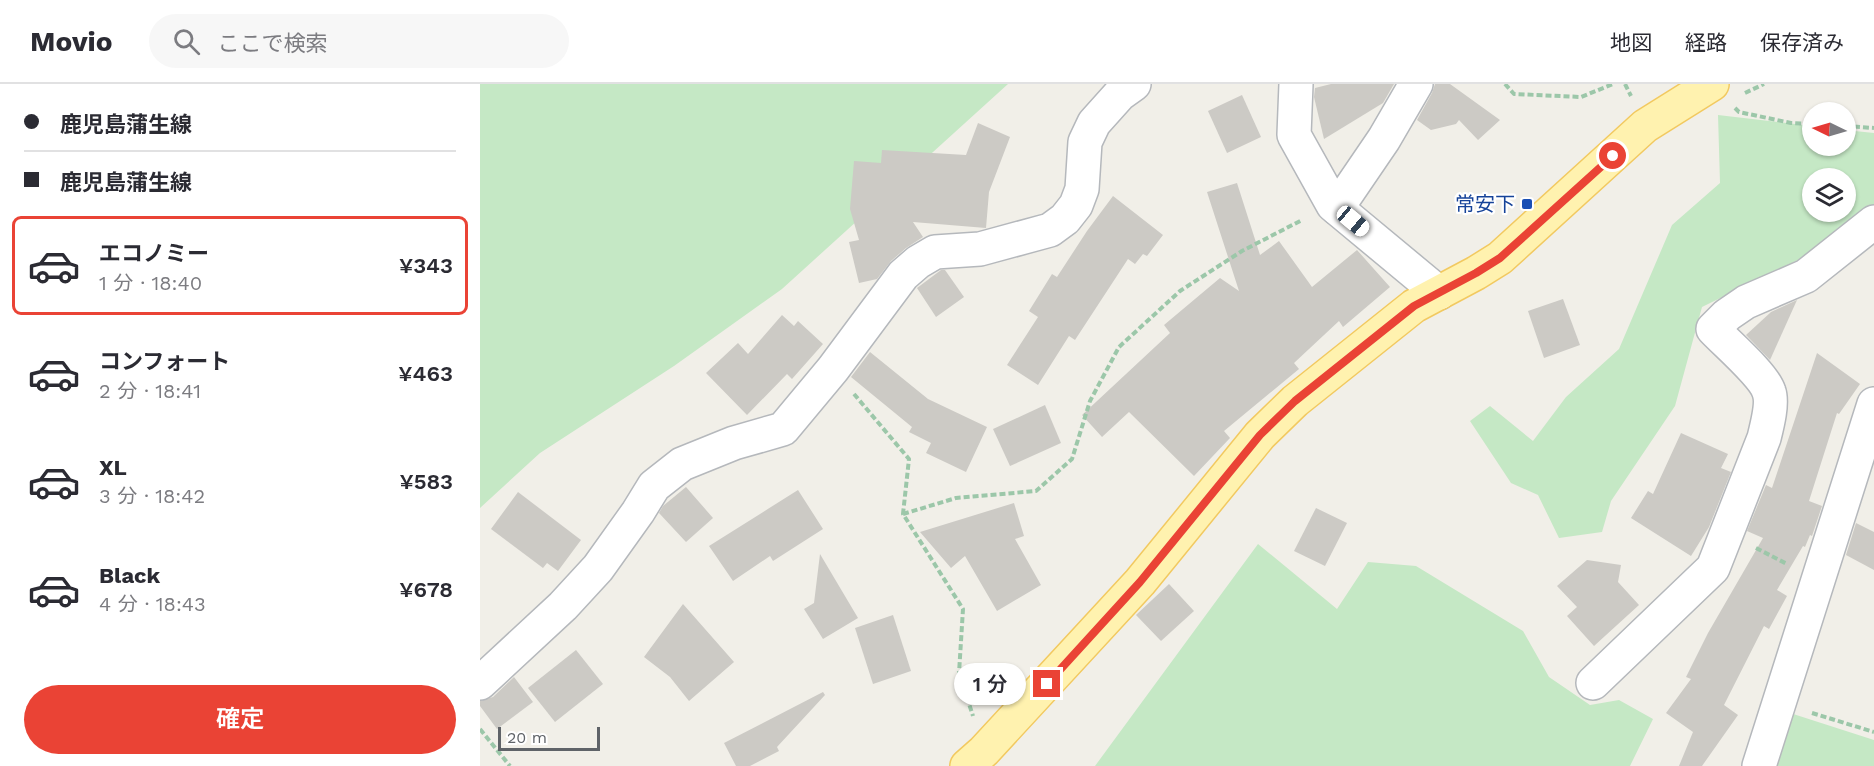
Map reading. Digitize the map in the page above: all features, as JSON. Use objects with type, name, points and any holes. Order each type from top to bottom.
[{"type":"main road","points":[[976,759],[1140,582],[1260,435],[1295,401],[1414,306],[1500,258],[1645,126],[1727,95]]},
{"type":"street","points":[[480,683],[563,606],[598,568],[654,486],[682,464],[734,443],[783,429],[903,275],[918,262],[935,252],[980,249],[1042,233],[1065,219],[1076,205],[1082,189],[1085,142],[1094,123],[1120,94],[1134,84]]},
{"type":"street","points":[[1296,84],[1294,135],[1335,207],[1439,293]]},
{"type":"street","points":[[1335,207],[1384,139],[1416,84]]},
{"type":"street","points":[[1593,683],[1713,568],[1764,438],[1770,393],[1763,381],[1713,329],[1727,315],[1746,302],[1806,276],[1874,222]]},
{"type":"street","points":[[1759,766],[1874,404]]},
{"type":"path","points":[[1505,84],[1514,94],[1581,97],[1613,84]]},
{"type":"path","points":[[1764,84],[1727,95],[1738,112],[1802,124]]},
{"type":"path","points":[[1856,127],[1874,128]]},
{"type":"path","points":[[903,514],[956,498],[1036,491],[1072,459],[1090,401],[1119,347],[1189,285],[1242,251],[1335,207]]},
{"type":"path","points":[[832,369],[909,459],[903,514],[963,609],[959,673],[976,759]]},
{"type":"path","points":[[1727,532],[1817,580]]},
{"type":"path","points":[[1779,702],[1874,732]]},
{"type":"path","points":[[480,729],[510,766]]},
{"type":"green space","points":[[480,84],[1008,84],[782,289],[674,366],[540,453],[480,508]]},
{"type":"green space","points":[[1718,115],[1802,125],[1802,156],[1856,156],[1856,131],[1874,133],[1874,204],[1856,217],[1856,168],[1802,168],[1802,222],[1850,222],[1798,260],[1702,307],[1675,406],[1611,501],[1602,532],[1559,538],[1538,495],[1511,483],[1470,421],[1490,406],[1533,441],[1566,397],[1619,349],[1672,225],[1720,183]]},
{"type":"green space","points":[[1258,544],[1337,609],[1368,562],[1416,566],[1523,631],[1549,677],[1590,705],[1619,700],[1653,719],[1630,766],[1095,766]]},
{"type":"green space","points":[[1787,712],[1874,740],[1874,766],[1768,766]]},
{"type":"building","points":[[1331,84],[1394,84],[1383,103],[1324,139],[1314,97],[1315,88]]},
{"type":"building","points":[[1435,84],[1450,84],[1500,120],[1478,140],[1459,120],[1456,124],[1431,130],[1417,120]]},
{"type":"building","points":[[1242,95],[1261,137],[1227,153],[1208,111]]},
{"type":"building","points":[[978,123],[1010,137],[989,192],[986,228],[913,222],[923,237],[891,261],[877,279],[859,283],[849,242],[859,240],[850,209],[854,161],[881,163],[882,150],[966,155]]},
{"type":"building","points":[[1237,183],[1260,255],[1279,241],[1312,287],[1357,250],[1390,287],[1343,327],[1339,321],[1294,363],[1299,369],[1224,431],[1230,438],[1194,476],[1129,412],[1102,437],[1082,415],[1170,333],[1164,325],[1220,278],[1239,291],[1207,192]]},
{"type":"building","points":[[1113,196],[1163,235],[1147,256],[1143,254],[1135,264],[1128,259],[1075,340],[1069,336],[1038,385],[1007,365],[1038,317],[1029,311],[1052,274],[1057,277]]},
{"type":"building","points":[[941,270],[945,270],[964,297],[936,317],[917,288]]},
{"type":"building","points":[[1563,299],[1580,345],[1544,358],[1528,311]]},
{"type":"building","points":[[1797,300],[1770,360],[1746,335],[1771,312]]},
{"type":"building","points":[[782,315],[794,326],[798,321],[823,344],[792,379],[787,374],[747,415],[706,373],[738,343],[748,354]]},
{"type":"building","points":[[870,352],[928,399],[987,427],[966,472],[926,453],[931,443],[909,432],[912,427],[851,377]]},
{"type":"building","points":[[1817,353],[1860,384],[1839,414],[1837,413],[1809,501],[1822,506],[1812,536],[1810,535],[1805,547],[1803,546],[1777,590],[1787,596],[1769,629],[1764,626],[1724,705],[1738,715],[1702,766],[1679,766],[1693,732],[1666,713],[1691,679],[1686,677],[1708,633],[1763,538],[1747,531],[1766,485],[1772,488]]},
{"type":"building","points":[[1045,405],[1061,443],[1010,466],[993,429]]},
{"type":"building","points":[[1681,433],[1728,454],[1721,468],[1731,472],[1709,527],[1691,556],[1631,518],[1648,491],[1653,494]]},
{"type":"building","points":[[686,487],[713,518],[686,542],[659,513],[663,506]]},
{"type":"building","points":[[798,490],[823,529],[773,561],[770,556],[733,581],[709,546]]},
{"type":"building","points":[[518,492],[581,540],[558,571],[547,563],[543,568],[491,529]]},
{"type":"building","points":[[1014,503],[1024,536],[1015,539],[1041,585],[997,611],[965,556],[951,568],[920,532]]},
{"type":"building","points":[[1316,508],[1347,523],[1325,566],[1294,551]]},
{"type":"building","points":[[1856,523],[1874,532],[1874,570],[1846,555]]},
{"type":"building","points":[[820,554],[858,618],[823,639],[804,609],[814,603]]},
{"type":"building","points":[[1587,560],[1621,565],[1618,582],[1639,605],[1594,646],[1567,616],[1577,607],[1557,586]]},
{"type":"building","points":[[1169,584],[1194,611],[1161,641],[1136,615]]},
{"type":"building","points":[[683,604],[734,662],[689,701],[670,677],[644,657]]},
{"type":"building","points":[[893,615],[911,671],[873,684],[855,628]]},
{"type":"building","points":[[576,650],[603,684],[555,722],[528,688]]},
{"type":"building","points":[[514,677],[533,702],[497,729],[480,706],[480,701],[493,697]]},
{"type":"building","points":[[823,692],[825,695],[777,747],[779,751],[750,766],[736,766],[724,743]]},
{"type":"place","name":"常安下","points":[[1527,204]]},
{"type":"route","points":[[1047,684],[1140,582],[1260,435],[1295,401],[1414,306],[1500,258],[1613,156]]}]
